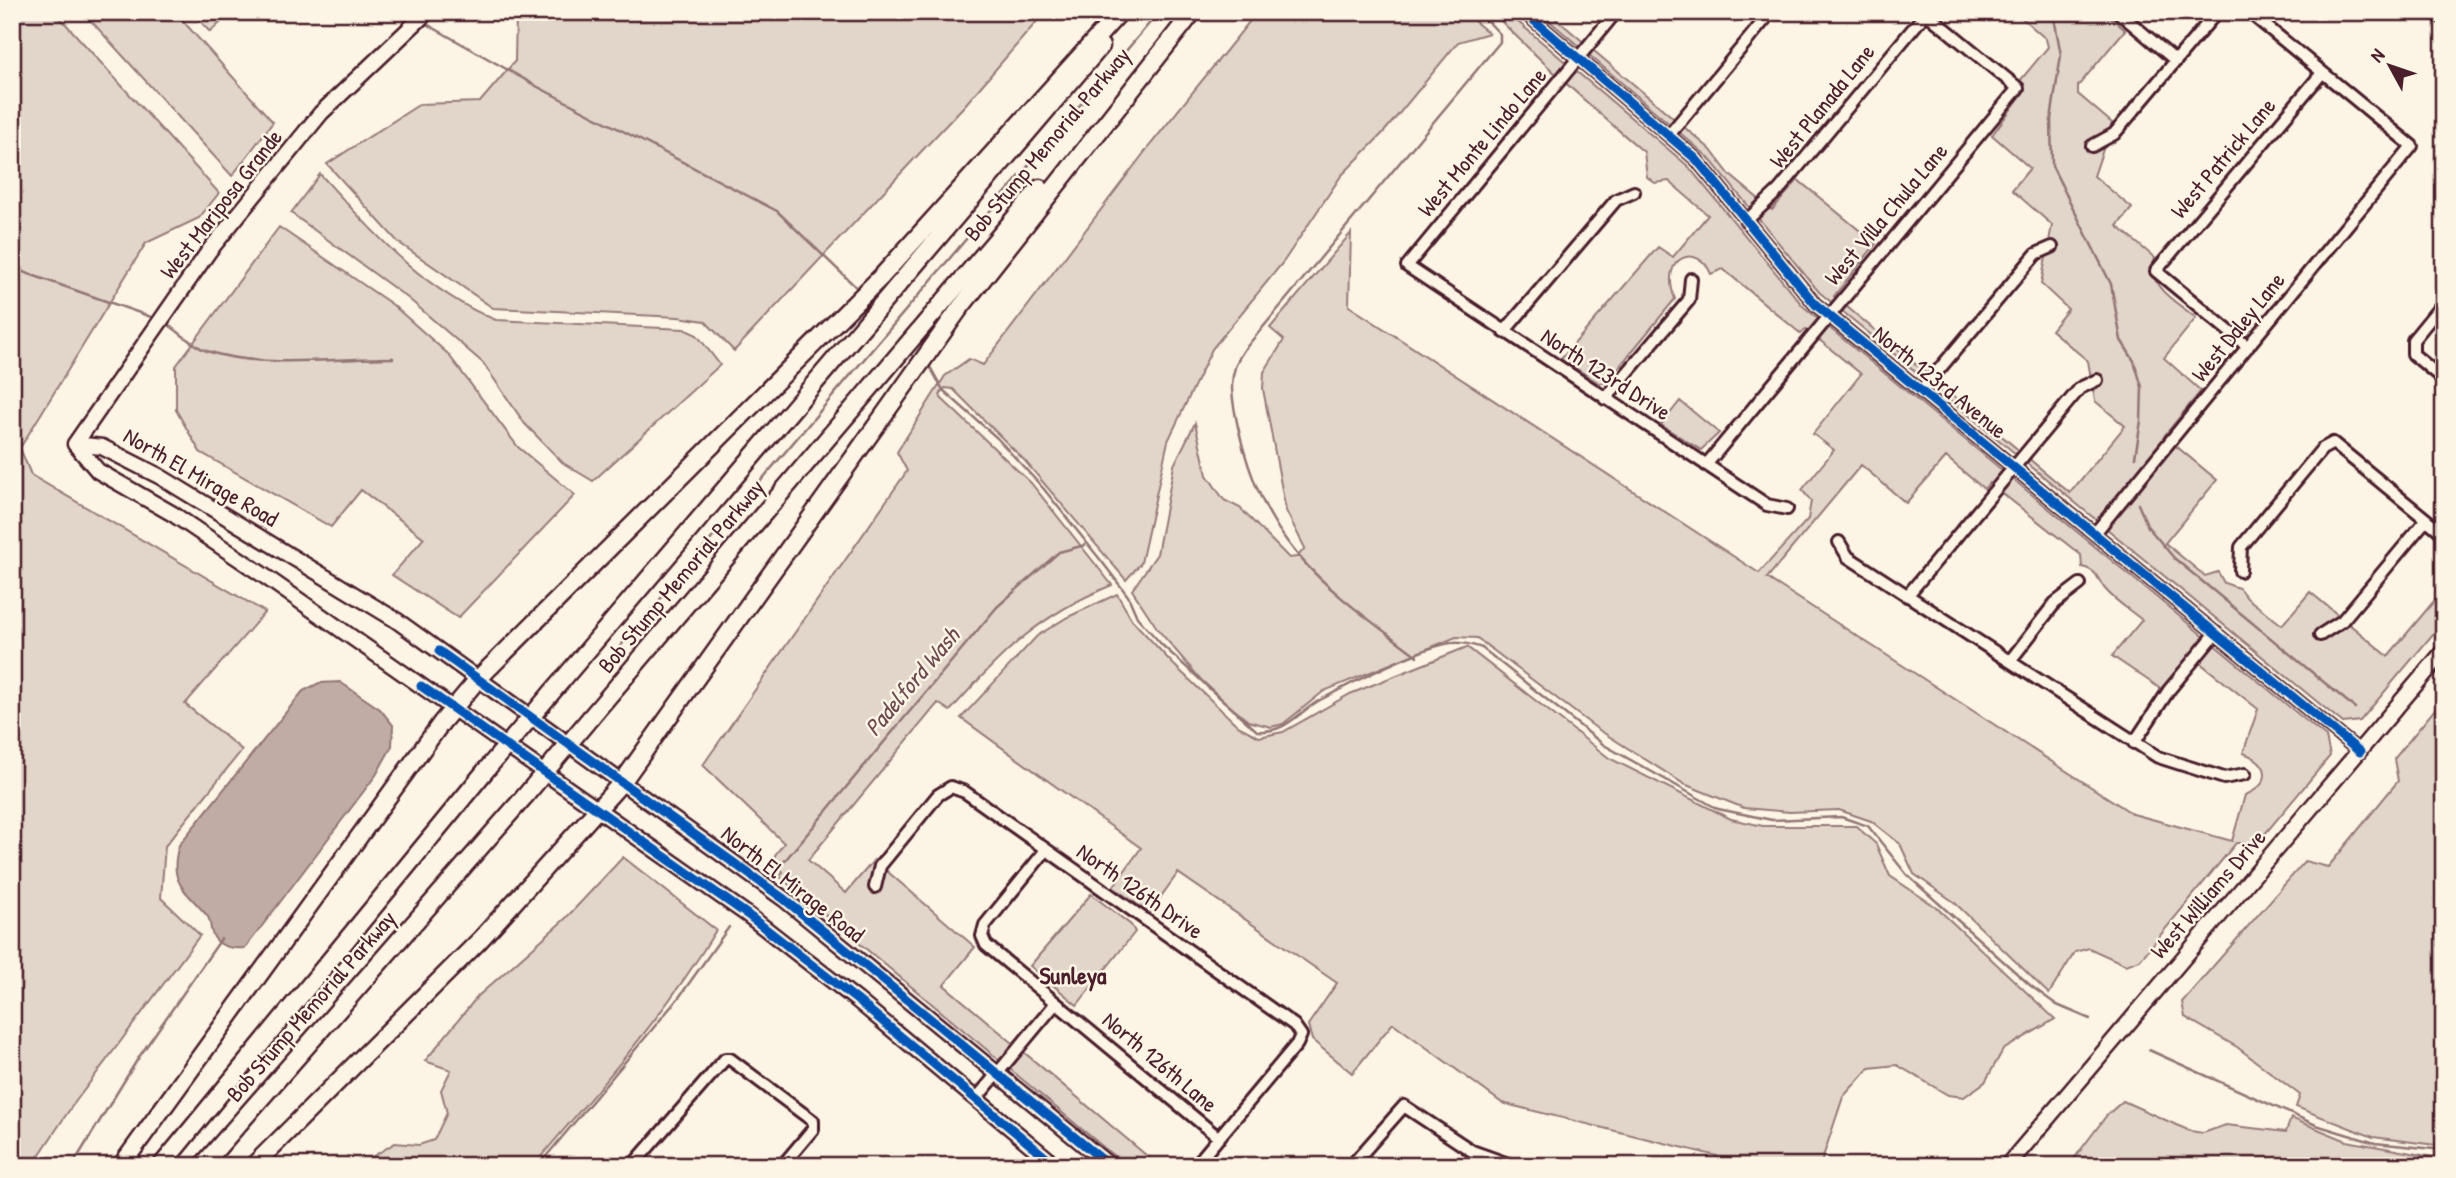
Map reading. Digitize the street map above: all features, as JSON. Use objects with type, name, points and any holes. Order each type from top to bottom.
[{"type":"highway","points":[[121,1166],[453,708],[478,679],[882,276],[1120,12]]},
{"type":"highway","name":"Bob Stump Memorial Parkway","points":[[160,1166],[486,770],[1130,12]]},
{"type":"highway","points":[[254,1166],[480,940],[624,781],[933,345],[1014,237],[1191,12]]},
{"type":"highway","name":"Bob Stump Memorial Parkway","points":[[202,1166],[525,796],[1191,12]]},
{"type":"main road","name":"West Mariposa Grande","points":[[75,444],[209,251],[321,113],[427,12]]},
{"type":"main road","name":"North El Mirage Road","points":[[75,444],[102,447],[159,476],[396,620],[624,781],[784,899],[1110,1166]]},
{"type":"main road","name":"North El Mirage Road","points":[[75,444],[99,471],[173,514],[600,809],[748,915],[1056,1166]]},
{"type":"main road","name":"West Williams Drive","points":[[2007,1166],[2444,651]]},
{"type":"street","name":"North 123rd Avenue","points":[[1524,12],[1696,159],[1804,293],[1829,316],[2360,752]]},
{"type":"street","name":"West Monte Lindo Lane","points":[[1407,266],[1616,12]]},
{"type":"street","points":[[1669,135],[1772,12]]},
{"type":"street","points":[[2118,12],[2176,61]]},
{"type":"street","points":[[2092,146],[2114,134],[2217,12]]},
{"type":"street","points":[[2249,12],[2322,73]]},
{"type":"street","points":[[2436,12],[2444,19]]},
{"type":"street","name":"West Villa Chula Lane","points":[[1706,465],[2018,88],[1926,13]]},
{"type":"street","name":"West Planada Lane","points":[[1746,220],[1779,190],[1926,13]]},
{"type":"street","name":"West Daley Lane","points":[[2095,533],[2412,146],[2322,73]]},
{"type":"street","name":"West Patrick Lane","points":[[2248,347],[2156,271],[2322,73]]},
{"type":"street","points":[[1504,332],[1616,200],[1634,192]]},
{"type":"street","points":[[1921,391],[2036,254],[2052,247]]},
{"type":"street","name":"North 123rd Drive","points":[[1407,266],[1768,505],[1787,509]]},
{"type":"street","points":[[1605,399],[1689,300],[1691,279]]},
{"type":"street","points":[[2444,302],[2413,340],[2412,348],[2413,354],[2444,380]]},
{"type":"street","points":[[1908,596],[2080,388],[2097,380]]},
{"type":"street","points":[[2240,571],[2241,547],[2322,449],[2333,443],[2444,534]]},
{"type":"street","points":[[2320,635],[2342,621],[2426,520]]},
{"type":"street","points":[[1839,542],[1848,557],[2134,743],[2170,762],[2224,778],[2245,774]]},
{"type":"street","points":[[2010,661],[2055,603],[2080,584]]},
{"type":"street","points":[[2134,743],[2169,690],[2216,633]]},
{"type":"street","name":"North 126th Drive","points":[[875,887],[880,866],[938,795],[951,787],[965,792],[1287,1020],[1301,1035],[1297,1044],[1219,1138]]},
{"type":"street","name":"North 126th Lane","points":[[1046,850],[985,925],[982,936],[986,945],[1219,1138]]},
{"type":"street","points":[[976,1099],[1056,1003]]},
{"type":"street","points":[[632,1166],[725,1059],[730,1059],[813,1121],[813,1129],[782,1166]]},
{"type":"street","points":[[1351,1166],[1404,1106],[1472,1151],[1514,1166]]},
{"type":"street","points":[[1195,1166],[1219,1138]]},
{"type":"shaded area","points":[[12,12],[55,12],[219,193],[199,218],[146,243],[20,448],[31,475],[265,612],[185,704],[242,750],[165,846],[161,898],[200,935],[70,1109],[32,1166],[12,1166]]},
{"type":"shaded area","points":[[83,12],[175,12],[273,122],[232,176]]},
{"type":"shaded area","points":[[192,12],[232,12],[210,32]]},
{"type":"shaded area","points":[[516,12],[1045,12],[964,106],[734,351],[705,321],[678,317],[493,308],[398,242],[327,164],[420,104],[480,102],[515,61]]},
{"type":"shaded area","points":[[1257,12],[1463,12],[1489,33],[1458,42],[1384,132],[1341,176],[1284,261],[1212,349],[1168,441],[1141,563],[1126,580],[1025,461],[953,389],[945,388],[940,393],[941,398],[1031,483],[1112,585],[1062,609],[1042,623],[1005,653],[950,711],[938,703],[808,860],[846,893],[874,860],[975,947],[944,985],[1159,1166],[1126,1166],[780,877],[783,872],[775,861],[775,855],[784,843],[703,765],[907,471],[897,452],[945,376],[969,359],[983,365],[1147,149]]},
{"type":"shaded area","points":[[1492,12],[1512,12],[1517,21],[1688,166],[1803,306],[2326,737],[2330,756],[2254,847],[2250,843],[2236,843],[2140,960],[2126,965],[2089,948],[2075,952],[2049,994],[1954,902],[1914,874],[1900,844],[1871,821],[1839,810],[1790,812],[1744,808],[1684,784],[1596,728],[1477,638],[1456,637],[1324,691],[1283,724],[1271,727],[1248,721],[1208,688],[1159,631],[1132,590],[1157,554],[1174,465],[1195,423],[1207,475],[1224,500],[1240,508],[1289,558],[1297,557],[1305,548],[1286,511],[1263,389],[1264,372],[1284,340],[1270,328],[1351,233],[1349,306],[1759,573],[1808,519],[1811,501],[1802,490],[1834,450],[1813,434],[1861,374],[1806,329],[1801,334],[1723,269],[1711,274],[1698,259],[1682,258],[1672,272],[1671,284],[1675,299],[1606,383],[1599,383],[1561,359],[1658,247],[1673,257],[1708,215],[1669,181],[1655,183],[1647,177],[1644,152],[1566,84]],"holes":[[[1946,457],[1984,489],[1989,483],[2081,555],[2082,567],[2094,573],[2109,593],[2142,620],[2112,656],[2161,689],[2190,655],[2258,709],[2243,753],[2259,762],[2265,773],[2264,779],[2245,795],[2232,841],[2133,814],[1767,578],[1861,465],[1906,503]]]},
{"type":"shaded area","points":[[1539,12],[1548,12],[1710,149],[1730,175],[1772,210],[1798,180],[1876,244],[1834,296],[2070,493],[2125,426],[2095,401],[2088,361],[2051,330],[2068,309],[2041,284],[2052,225],[2012,190],[2030,168],[1992,135],[2023,93],[2019,82],[2048,47],[2046,39],[2015,12],[2104,12],[2125,30],[2078,86],[2078,94],[2112,123],[2094,176],[2132,208],[2117,226],[2155,258],[2154,277],[2164,293],[2196,318],[2164,358],[2201,391],[2164,436],[2217,480],[2165,543],[2205,576],[2218,572],[2224,583],[2239,588],[2247,598],[2282,625],[2310,592],[2388,656],[2444,589],[2444,621],[2360,721],[2343,723],[1819,292],[1708,157]]},
{"type":"shaded area","points":[[320,174],[400,257],[445,293],[470,308],[496,320],[684,329],[697,335],[720,365],[593,481],[563,463],[525,424],[483,363],[409,299],[291,213]]},
{"type":"shaded area","points":[[279,227],[393,305],[448,354],[518,447],[575,495],[458,618],[392,575],[424,538],[361,490],[331,527],[200,452],[176,410],[176,366]]},
{"type":"shaded area","points":[[1680,401],[1719,433],[1701,450],[1661,425]]},
{"type":"shaded area","points":[[1117,594],[1132,620],[1173,664],[1238,726],[1259,737],[1283,732],[1350,694],[1467,647],[1609,758],[1731,819],[1763,826],[1856,826],[1876,844],[1890,876],[1936,907],[2055,1019],[2003,1050],[1985,1082],[1964,1097],[1948,1095],[1897,1065],[1869,1068],[1843,1097],[1820,1166],[1714,1166],[1717,1156],[1502,1103],[1393,1023],[1352,1073],[1312,1040],[1308,1025],[1337,983],[1178,873],[1149,913],[1113,887],[1141,848],[961,718],[1037,636],[1066,618]]},
{"type":"shaded area","points":[[340,682],[380,709],[393,725],[392,746],[376,775],[245,948],[226,946],[214,938],[208,917],[186,893],[177,878],[176,858],[179,845],[303,691],[319,683]]},
{"type":"shaded area","points":[[2444,698],[2444,1146],[2373,1137],[2296,1107],[2300,1095],[2237,1047],[2185,1017],[2182,1002],[2305,861],[2328,867],[2398,781],[2394,759]]},
{"type":"shaded area","points":[[623,857],[716,930],[652,1023],[533,1166],[357,1166],[395,1143],[419,1145],[434,1140],[447,1113],[441,1090],[451,1070],[425,1061],[477,997],[566,918]]},
{"type":"shaded area","points":[[1091,894],[1131,925],[1135,932],[1077,1005],[1030,966]]},
{"type":"shaded area","points":[[2123,1101],[2190,1131],[2203,1133],[2226,1125],[2286,1132],[2291,1118],[2347,1141],[2444,1159],[2444,1166],[2080,1166],[2073,1160],[2107,1115]]},
{"type":"waterway","points":[[407,12],[416,18]]},
{"type":"waterway","points":[[606,663],[1159,12]]},
{"type":"waterway","points":[[1417,656],[1326,584],[1302,560],[1282,534],[1264,504],[1250,469],[1238,427],[1232,387],[1235,368],[1244,350],[1500,42],[1500,34],[1479,12]]},
{"type":"waterway","points":[[2053,12],[2061,55],[2051,119],[2052,166],[2111,284],[2121,340],[2134,361],[2142,387],[2141,421],[2135,457]]},
{"type":"waterway","points":[[425,23],[538,87],[777,211],[859,290]]},
{"type":"waterway","points":[[12,268],[154,318]]},
{"type":"waterway","points":[[167,324],[202,349],[250,360],[393,358]]},
{"type":"waterway","points":[[929,365],[943,390],[997,438],[1043,488],[1128,596],[1137,617],[1162,645],[1257,731],[1277,729],[1322,699],[1417,653],[1450,643],[1464,643],[1482,648],[1604,745],[1718,809],[1772,820],[1841,817],[1868,826],[1907,875],[2031,986],[2057,1005],[2090,1019]]},
{"type":"waterway","points":[[2138,504],[2148,527],[2174,558],[2355,708]]},
{"type":"waterway","name":"Padelford Wash","points":[[782,864],[997,607],[1059,552],[1085,545]]},
{"type":"waterway","name":"Padelford Wash","points":[[538,1166],[680,996],[729,927]]},
{"type":"waterway","points":[[72,1166],[139,1057],[221,939]]},
{"type":"waterway","points":[[2149,1050],[2316,1125],[2375,1143],[2444,1150]]},
{"type":"cycle path","points":[[1524,12],[1696,159],[1815,304],[2360,752]]},
{"type":"cycle path","points":[[439,651],[784,899],[1110,1166]]},
{"type":"cycle path","points":[[421,686],[748,915],[857,1000],[1056,1166]]},
{"type":"district","name":"Sunleya","points":[[1073,976]]}]
